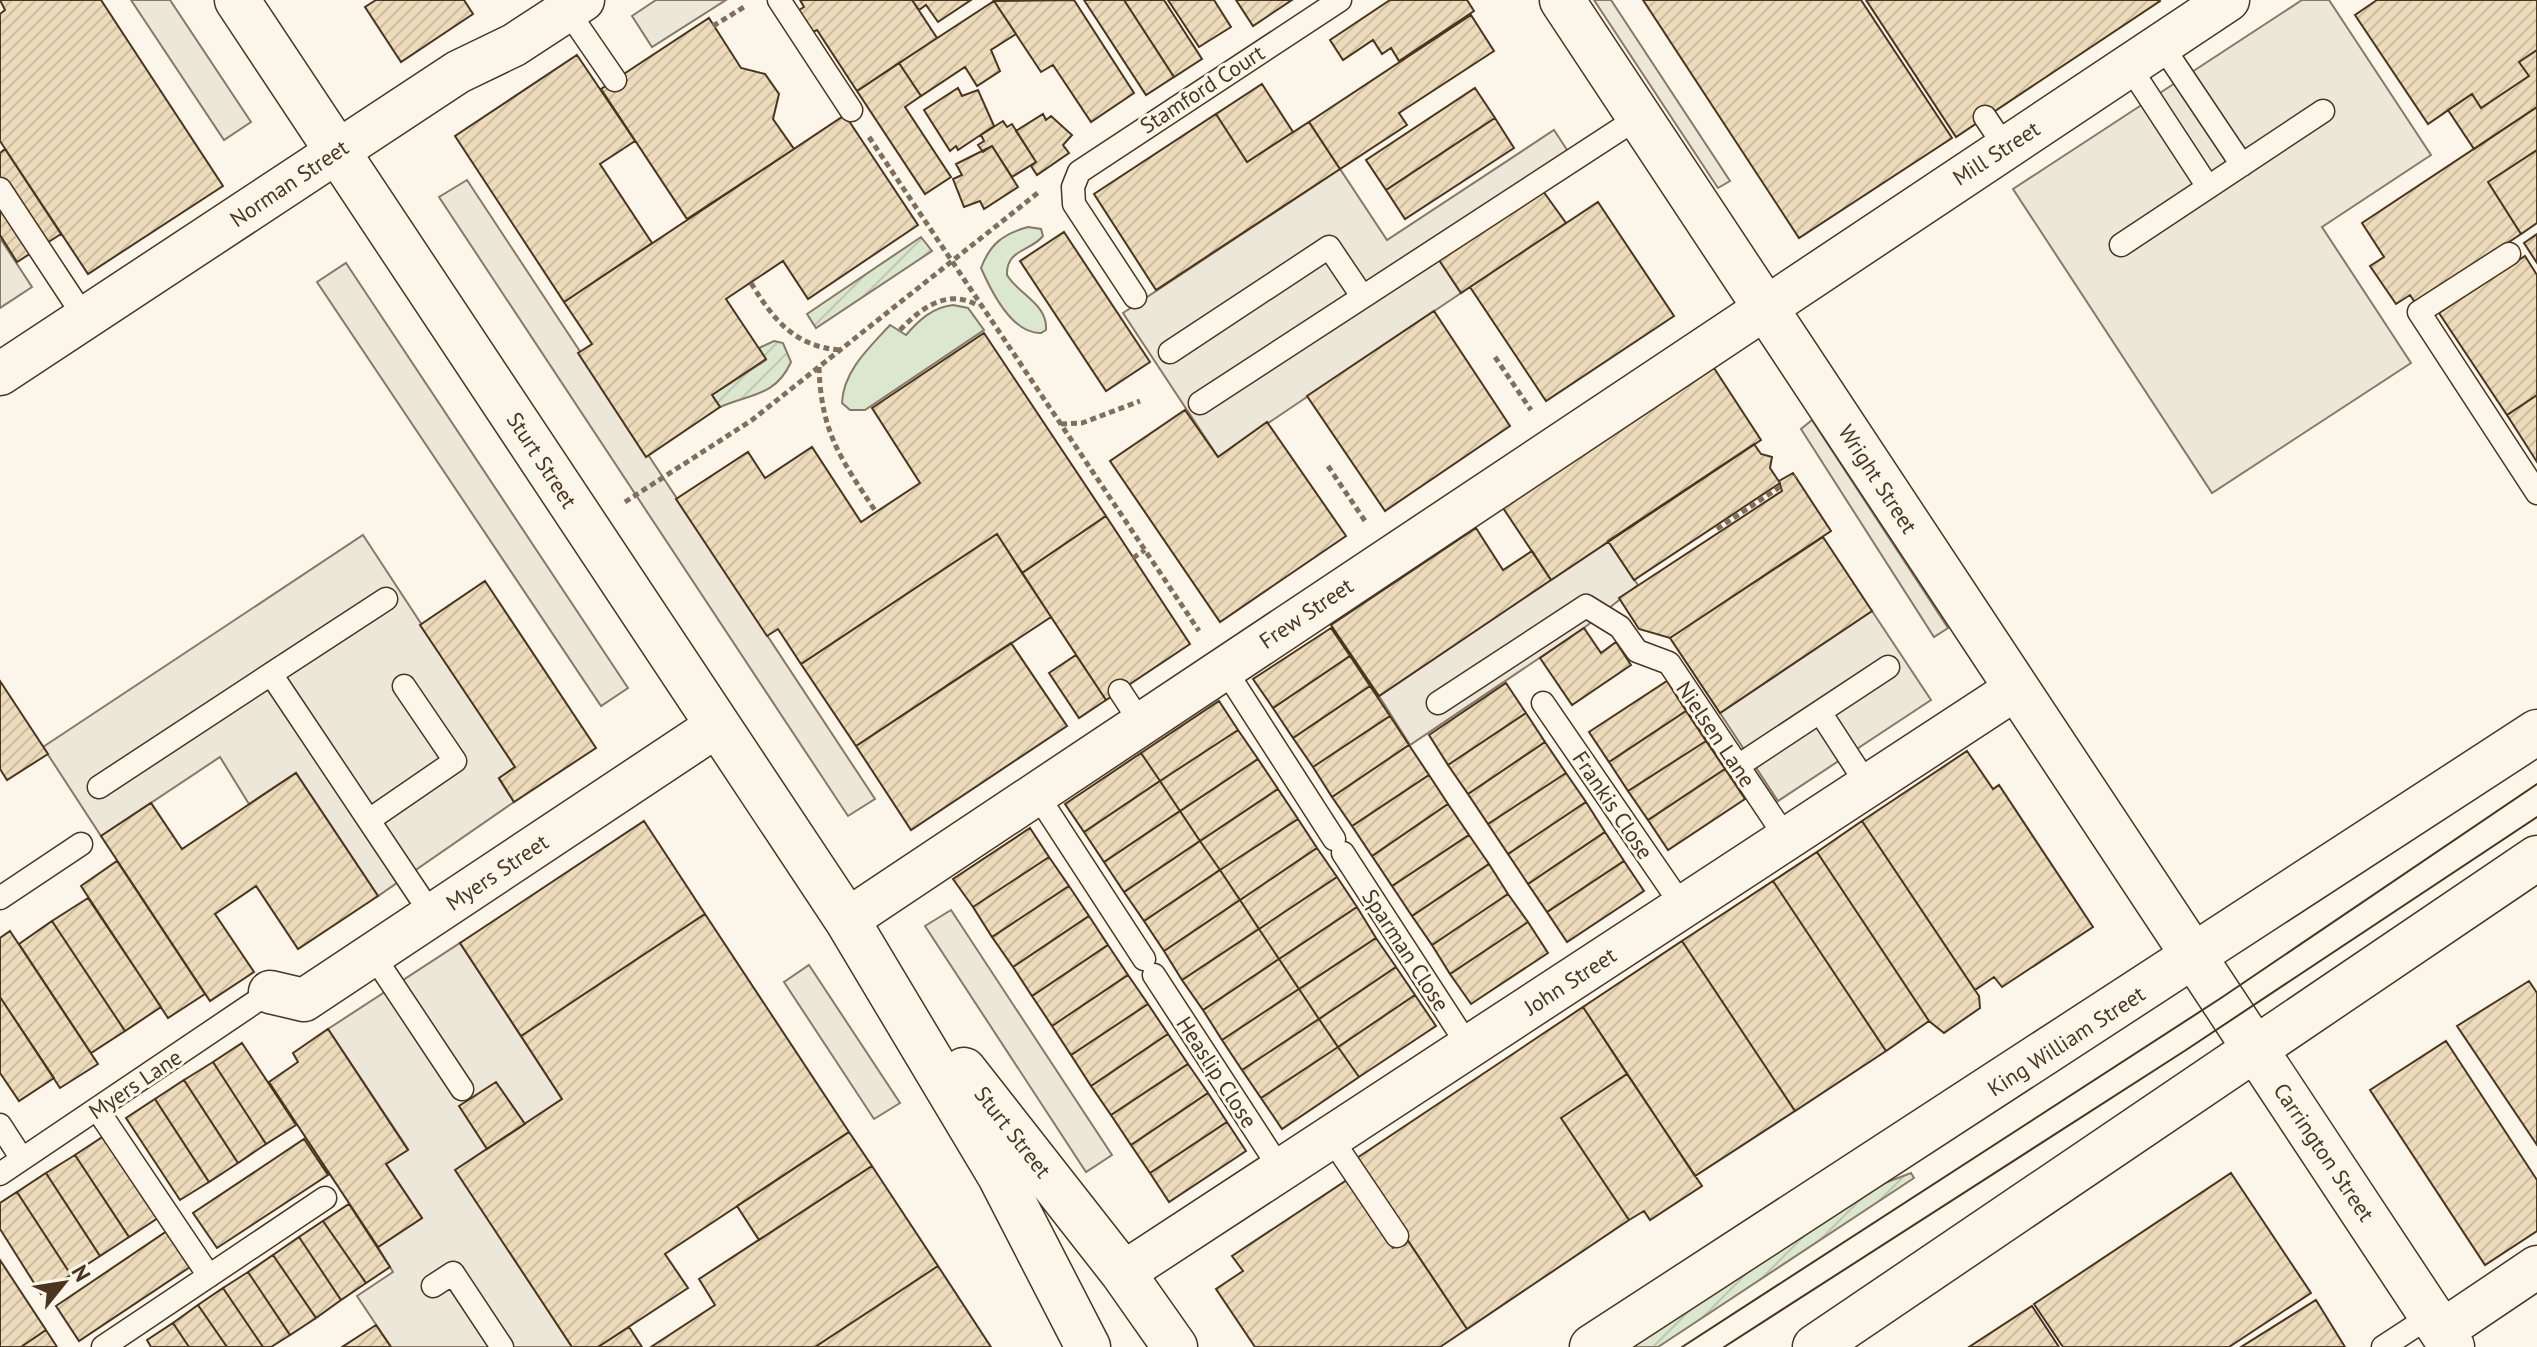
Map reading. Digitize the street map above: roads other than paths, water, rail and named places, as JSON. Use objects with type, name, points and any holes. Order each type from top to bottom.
[{"type":"street","name":"Sturt Street","points":[[237,0],[847,920],[1000,1176],[1088,1347]]},
{"type":"street","name":"Wright Street","points":[[1562,0],[2195,957]]},
{"type":"street","name":"Mill Street","points":[[1765,306],[1995,132],[2145,55],[2228,0]]},
{"type":"street","name":"Norman Street","points":[[2,368],[85,318],[458,72],[514,45],[575,5]]},
{"type":"street","name":"Frew Street","points":[[847,920],[1036,793],[1130,707],[1224,668],[1765,306]]},
{"type":"street","name":"John Street","points":[[1123,1273],[2017,688]]},
{"type":"street","name":"Myers Street","points":[[270,992],[304,1000],[718,725]]},
{"type":"street","name":"King William Street","points":[[1592,1347],[2537,732]]},
{"type":"street","points":[[1815,1347],[2537,858]]},
{"type":"street","name":"Sturt Street","points":[[847,920],[1123,1273],[1175,1347]]},
{"type":"street","name":"Carrington Street","points":[[2195,957],[2442,1331]]},
{"type":"street","points":[[2442,1331],[2537,1267]]},
{"type":"lane","points":[[779,0],[851,110]]},
{"type":"lane","name":"Stamford Court","points":[[1135,297],[1074,204],[1073,187],[1079,172],[1340,0]]},
{"type":"lane","points":[[575,5],[615,80]]},
{"type":"lane","points":[[2145,55],[2242,165]]},
{"type":"lane","points":[[2145,55],[2208,187]]},
{"type":"lane","points":[[2121,245],[2323,111]]},
{"type":"lane","points":[[1200,403],[1639,117]]},
{"type":"lane","points":[[0,189],[85,318]]},
{"type":"lane","points":[[1170,352],[1329,247],[1362,296]]},
{"type":"lane","points":[[2509,254],[2419,312],[2537,493]]},
{"type":"lane","points":[[99,787],[386,599]]},
{"type":"lane","name":"Nielsen Lane","points":[[1438,703],[1586,606],[1620,627],[1637,651],[1669,663],[1787,839]]},
{"type":"lane","points":[[1738,766],[1888,667]]},
{"type":"lane","name":"Sparman Close","points":[[1224,668],[1469,1047]]},
{"type":"lane","points":[[271,674],[432,915]]},
{"type":"lane","points":[[369,820],[455,761],[404,686]]},
{"type":"lane","name":"Frankis Close","points":[[1543,703],[1683,907]]},
{"type":"lane","points":[[1820,712],[1868,786]]},
{"type":"lane","name":"Heaslip Close","points":[[1036,793],[1281,1170]]},
{"type":"lane","points":[[0,898],[81,844]]},
{"type":"lane","points":[[373,955],[462,1089]]},
{"type":"lane","name":"Myers Lane","points":[[0,1174],[270,992]]},
{"type":"lane","points":[[97,1109],[209,1276]]},
{"type":"lane","points":[[0,1125],[22,1159]]},
{"type":"lane","points":[[1331,1138],[1397,1236]]},
{"type":"lane","points":[[103,1347],[325,1198]]},
{"type":"lane","points":[[433,1286],[453,1273],[502,1347]]},
{"type":"lane","points":[[2383,1347],[2442,1331]]},
{"type":"tram line","points":[[1682,1347],[2221,998],[2537,784]]},
{"type":"tram line","points":[[1724,1347],[2186,1050],[2537,817]]}]
